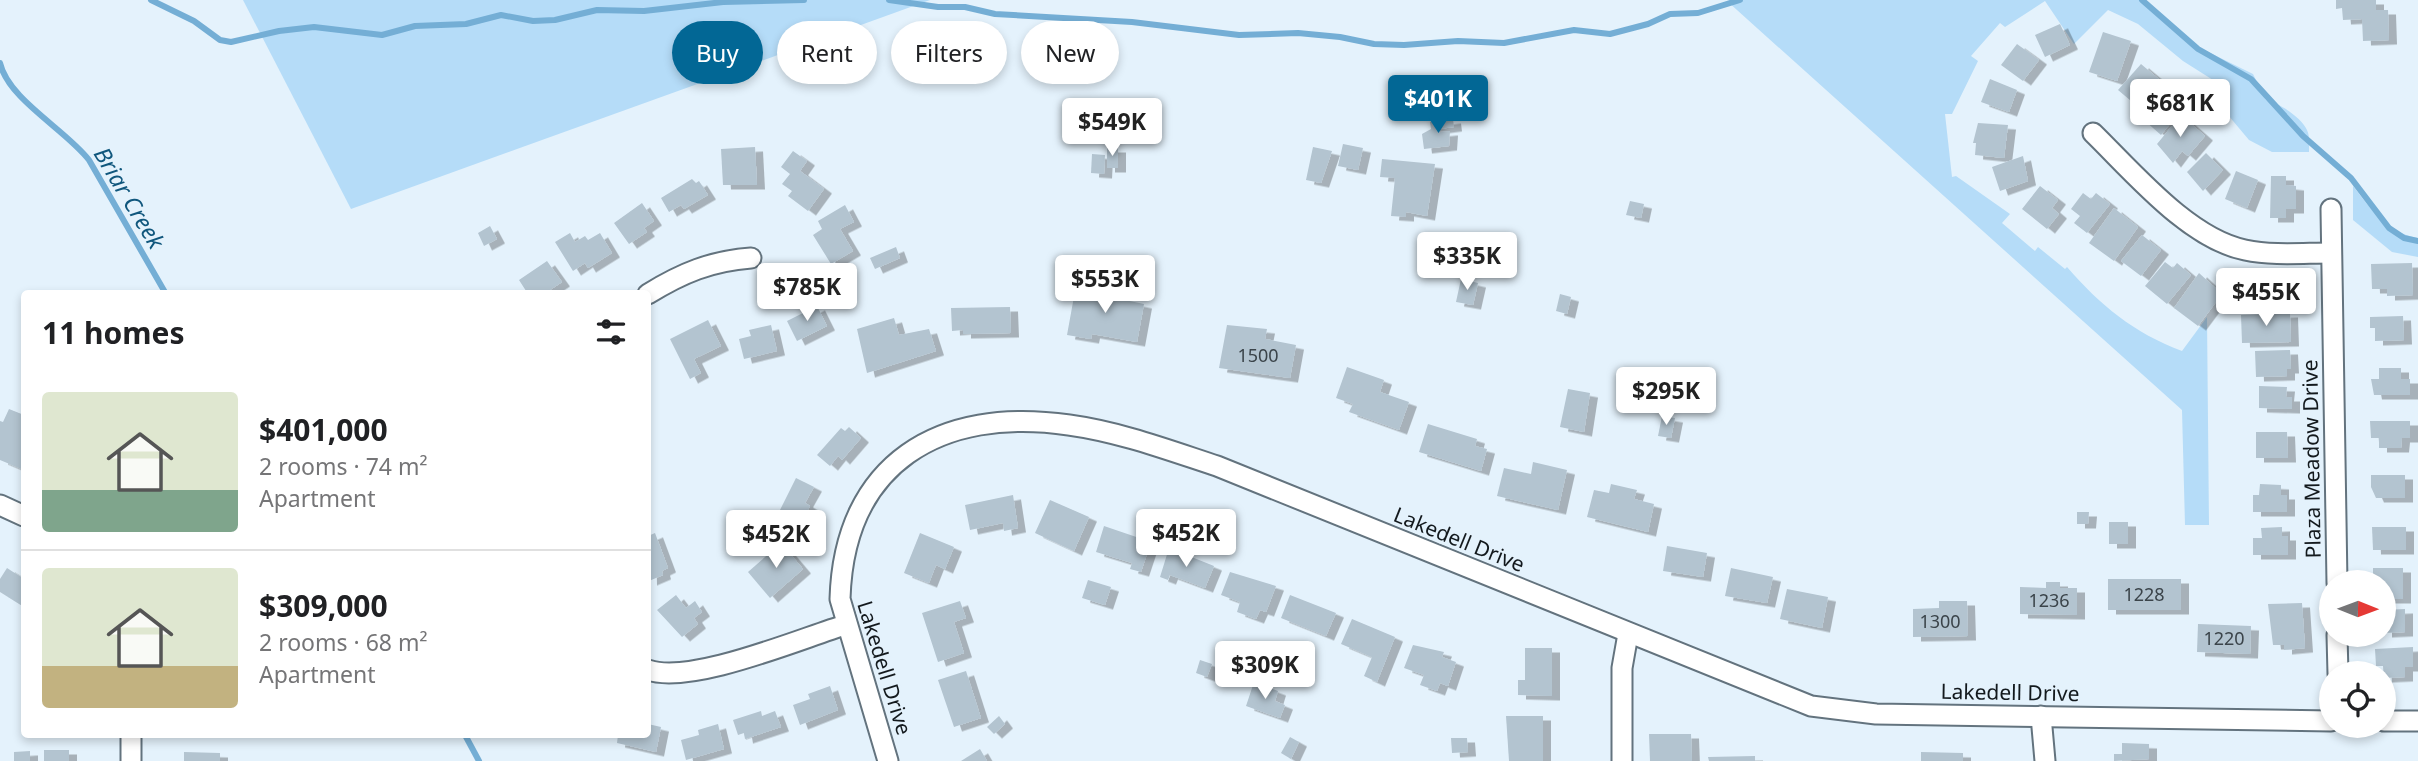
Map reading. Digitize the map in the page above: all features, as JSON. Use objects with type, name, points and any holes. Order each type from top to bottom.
[{"type":"street","points":[[2093,133],[2169,206],[2216,240],[2244,250],[2332,253]]},
{"type":"street","name":"Plaza Meadow Drive","points":[[2331,209],[2337,570]]},
{"type":"street","points":[[651,292],[677,276],[709,263],[751,258]]},
{"type":"street","name":"Lakedell Drive","points":[[888,761],[845,625],[840,599],[841,573],[856,514],[876,482],[909,452],[941,436],[973,427],[1044,422],[1116,434],[1217,466],[1628,634],[1811,706],[1832,711],[2319,721]]},
{"type":"street","points":[[0,505],[21,515]]},
{"type":"street","points":[[651,670],[681,673],[708,668],[845,625]]},
{"type":"street","points":[[1622,761],[1622,668],[1628,634]]},
{"type":"street","points":[[2041,716],[2045,761]]},
{"type":"street","points":[[2396,721],[2418,721]]},
{"type":"street","points":[[131,738],[131,761]]},
{"type":"shaded area","points":[[243,0],[930,0],[872,21],[777,21],[777,55],[763,60],[763,21],[672,21],[672,84],[697,84],[351,209]]},
{"type":"shaded area","points":[[2144,0],[2194,45],[2253,74],[2266,100],[2283,107],[2300,120],[2308,132],[2309,152],[2272,152],[2249,140],[2228,115],[2213,80],[2183,61],[2138,24],[2108,10],[2074,44],[2045,1],[2005,27],[2000,23],[1971,56],[1978,61],[1952,114],[1945,114],[1952,177],[1956,176],[2010,214],[2002,223],[2035,251],[2038,247],[2065,269],[2067,267],[2105,306],[2148,336],[2182,351],[2207,317],[2209,525],[2185,525],[2182,410],[1727,1]]},
{"type":"shaded area","points":[[2353,186],[2373,211],[2389,225],[2397,231],[2418,238],[2418,257],[2392,252],[2353,220]]},
{"type":"building","points":[[2336,0],[2376,0],[2376,10],[2388,10],[2389,40],[2363,41],[2362,19],[2343,20],[2342,8],[2336,9]]},
{"type":"building","points":[[2060,24],[2070,45],[2045,57],[2035,35]]},
{"type":"building","points":[[2103,32],[2131,41],[2117,81],[2089,72]]},
{"type":"building","points":[[2017,44],[2039,60],[2023,81],[2001,65]]},
{"type":"building","points":[[2141,64],[2160,80],[2137,106],[2118,90]]},
{"type":"building","points":[[1990,79],[2017,90],[2009,112],[1981,102]]},
{"type":"building","points":[[2163,82],[2187,103],[2161,135],[2137,114]]},
{"type":"building","points":[[1102,104],[1104,116],[1090,119],[1087,107]]},
{"type":"building","points":[[2181,115],[2205,136],[2188,156],[2182,151],[2173,163],[2157,144]]},
{"type":"building","points":[[1453,119],[1454,127],[1439,129],[1440,132],[1450,131],[1449,146],[1424,149],[1422,134],[1431,129],[1430,122]]},
{"type":"building","points":[[1978,123],[2008,125],[2004,158],[1975,155],[1976,143],[1973,143]]},
{"type":"building","points":[[1343,144],[1363,148],[1358,170],[1338,166]]},
{"type":"building","points":[[755,147],[757,185],[723,185],[721,149]]},
{"type":"building","points":[[1313,147],[1332,151],[1321,183],[1306,180]]},
{"type":"building","points":[[1107,148],[1118,148],[1118,168],[1107,168]]},
{"type":"building","points":[[793,151],[807,161],[800,171],[824,189],[808,211],[788,196],[792,191],[782,184],[790,174],[781,167]]},
{"type":"building","points":[[2206,153],[2223,170],[2203,191],[2187,172]]},
{"type":"building","points":[[1092,154],[1105,155],[1104,174],[1091,173]]},
{"type":"building","points":[[2023,156],[2028,181],[2000,191],[1992,167]]},
{"type":"building","points":[[1382,159],[1435,164],[1427,216],[1406,212],[1406,217],[1391,216],[1395,178],[1380,177]]},
{"type":"building","points":[[2236,171],[2258,180],[2247,208],[2225,199]]},
{"type":"building","points":[[2271,176],[2286,176],[2286,185],[2296,186],[2296,209],[2286,209],[2286,218],[2270,218]]},
{"type":"building","points":[[692,179],[696,183],[699,181],[708,195],[684,209],[681,205],[669,212],[661,198]]},
{"type":"building","points":[[2040,186],[2058,200],[2052,208],[2059,214],[2047,229],[2022,209]]},
{"type":"building","points":[[2083,193],[2091,199],[2096,193],[2110,204],[2087,233],[2074,223],[2080,216],[2071,209]]},
{"type":"building","points":[[1630,201],[1644,204],[1641,218],[1626,215]]},
{"type":"building","points":[[642,203],[654,221],[644,228],[647,232],[629,244],[614,223]]},
{"type":"building","points":[[845,205],[854,222],[840,229],[853,251],[831,264],[813,235],[822,229],[818,221]]},
{"type":"building","points":[[2114,208],[2138,227],[2114,261],[2089,243]]},
{"type":"building","points":[[490,226],[497,239],[484,246],[478,233]]},
{"type":"building","points":[[570,233],[575,242],[585,236],[588,240],[600,233],[612,253],[588,268],[585,263],[573,271],[555,242]]},
{"type":"building","points":[[2142,235],[2161,250],[2141,276],[2121,261]]},
{"type":"building","points":[[896,247],[900,258],[875,269],[870,258]]},
{"type":"building","points":[[547,261],[562,282],[550,290],[525,290],[519,280]]},
{"type":"building","points":[[2165,262],[2173,268],[2177,263],[2191,275],[2167,304],[2145,286]]},
{"type":"building","points":[[2412,263],[2413,295],[2387,296],[2387,289],[2372,289],[2371,264]]},
{"type":"building","points":[[2199,273],[2222,294],[2198,326],[2174,308]]},
{"type":"building","points":[[1461,279],[1478,283],[1473,305],[1456,302]]},
{"type":"building","points":[[2296,279],[2297,304],[2265,305],[2264,280]]},
{"type":"building","points":[[1094,284],[1122,289],[1120,299],[1144,304],[1137,342],[1092,334],[1091,339],[1067,335],[1075,291],[1092,294]]},
{"type":"building","points":[[1560,294],[1571,297],[1567,314],[1556,311]]},
{"type":"building","points":[[817,306],[827,326],[797,341],[787,321]]},
{"type":"building","points":[[1010,307],[1011,333],[963,334],[963,330],[952,331],[951,308]]},
{"type":"building","points":[[2290,313],[2291,342],[2242,343],[2241,315]]},
{"type":"building","points":[[2403,316],[2404,340],[2375,341],[2375,328],[2370,328],[2370,317]]},
{"type":"building","points":[[894,318],[899,335],[929,329],[936,351],[867,373],[857,329]]},
{"type":"building","points":[[708,320],[721,346],[694,359],[701,373],[690,379],[670,339]]},
{"type":"building","points":[[771,325],[777,351],[744,359],[739,339],[751,336],[749,330]]},
{"type":"building","points":[[1227,325],[1267,329],[1265,339],[1296,345],[1290,378],[1219,368]]},
{"type":"building","points":[[2290,350],[2291,369],[2287,369],[2287,376],[2256,377],[2255,351]]},
{"type":"building","points":[[1347,367],[1384,380],[1380,392],[1409,402],[1399,430],[1349,412],[1353,404],[1336,398]]},
{"type":"building","points":[[2379,368],[2401,368],[2401,379],[2410,379],[2410,395],[2374,395],[2371,379],[2379,379]]},
{"type":"building","points":[[2259,386],[2287,387],[2286,397],[2292,397],[2292,409],[2259,408]]},
{"type":"building","points":[[1568,389],[1590,393],[1584,432],[1560,427]]},
{"type":"building","points":[[9,409],[21,414],[21,469],[0,460],[0,421],[3,422]]},
{"type":"building","points":[[1662,416],[1675,418],[1671,438],[1658,436]]},
{"type":"building","points":[[2370,421],[2410,421],[2410,438],[2402,438],[2401,448],[2379,448],[2379,438],[2371,438]]},
{"type":"building","points":[[1428,424],[1477,439],[1475,446],[1487,449],[1481,471],[1419,452]]},
{"type":"building","points":[[849,427],[861,438],[842,460],[838,456],[830,466],[817,455],[841,428],[845,431]]},
{"type":"building","points":[[2256,432],[2287,432],[2288,458],[2256,458]]},
{"type":"building","points":[[1533,462],[1567,470],[1558,510],[1497,496],[1504,468],[1531,474]]},
{"type":"building","points":[[2371,475],[2405,475],[2405,498],[2376,498],[2371,487]]},
{"type":"building","points":[[796,478],[814,487],[805,503],[810,506],[800,526],[778,514]]},
{"type":"building","points":[[1611,484],[1637,490],[1634,499],[1654,504],[1648,532],[1587,517],[1594,490],[1609,493]]},
{"type":"building","points":[[2260,484],[2281,485],[2281,495],[2287,495],[2287,512],[2253,512],[2253,495],[2259,495]]},
{"type":"building","points":[[1013,495],[1018,528],[1004,531],[1003,523],[970,530],[965,505]]},
{"type":"building","points":[[1050,500],[1089,517],[1074,551],[1035,533]]},
{"type":"building","points":[[2077,512],[2089,512],[2088,524],[2077,524]]},
{"type":"building","points":[[2109,522],[2128,522],[2128,544],[2109,544]]},
{"type":"building","points":[[1104,526],[1151,542],[1141,572],[1130,569],[1132,563],[1096,552]]},
{"type":"building","points":[[2282,527],[2282,536],[2288,536],[2288,555],[2253,555],[2253,538],[2262,538],[2261,528]]},
{"type":"building","points":[[2372,527],[2406,527],[2406,550],[2373,550]]},
{"type":"building","points":[[655,533],[668,568],[662,571],[663,575],[651,580],[651,535]]},
{"type":"building","points":[[920,533],[954,547],[945,569],[936,565],[929,583],[904,573]]},
{"type":"building","points":[[781,543],[803,569],[770,598],[748,572]]},
{"type":"building","points":[[1667,546],[1707,553],[1703,577],[1663,571]]},
{"type":"building","points":[[1169,548],[1214,566],[1205,588],[1170,575],[1168,580],[1160,577]]},
{"type":"building","points":[[7,568],[21,577],[21,605],[0,592],[0,579]]},
{"type":"building","points":[[1731,568],[1773,577],[1767,603],[1725,596]]},
{"type":"building","points":[[2403,568],[2403,599],[2396,599],[2396,570],[2373,570]]},
{"type":"building","points":[[1230,572],[1276,586],[1266,612],[1260,610],[1256,619],[1237,612],[1240,602],[1221,595]]},
{"type":"building","points":[[2108,579],[2181,579],[2181,610],[2108,610]]},
{"type":"building","points":[[1088,580],[1111,587],[1105,605],[1082,598]]},
{"type":"building","points":[[2046,582],[2060,582],[2060,588],[2077,588],[2077,615],[2020,614],[2020,587],[2046,588]]},
{"type":"building","points":[[1787,589],[1828,597],[1822,628],[1780,619]]},
{"type":"building","points":[[676,595],[686,608],[695,601],[702,612],[694,618],[698,624],[682,637],[657,610]]},
{"type":"building","points":[[1290,595],[1336,613],[1326,636],[1281,618]]},
{"type":"building","points":[[960,601],[966,618],[954,622],[964,653],[938,662],[922,613]]},
{"type":"building","points":[[1939,601],[1967,601],[1968,636],[1913,637],[1913,609],[1939,608]]},
{"type":"building","points":[[2302,603],[2305,648],[2284,650],[2284,645],[2273,645],[2268,604]]},
{"type":"building","points":[[2396,609],[2405,609],[2405,632],[2396,632]]},
{"type":"building","points":[[1352,619],[1395,637],[1377,682],[1364,676],[1372,657],[1341,644]]},
{"type":"building","points":[[2198,624],[2251,626],[2250,654],[2197,652]]},
{"type":"building","points":[[1413,645],[1444,652],[1442,657],[1456,662],[1448,686],[1440,683],[1437,691],[1420,685],[1424,675],[1404,668]]},
{"type":"building","points":[[2413,647],[2413,667],[2405,667],[2405,677],[2396,677],[2396,661],[2376,661],[2375,649]]},
{"type":"building","points":[[1525,648],[1552,648],[1552,696],[1518,695],[1518,680],[1525,680]]},
{"type":"building","points":[[1200,660],[1212,664],[1207,677],[1196,673]]},
{"type":"building","points":[[966,671],[981,718],[954,727],[938,680]]},
{"type":"building","points":[[1254,682],[1278,691],[1275,701],[1285,705],[1280,718],[1246,706]]},
{"type":"building","points":[[830,686],[838,710],[800,725],[793,705],[810,699],[808,694]]},
{"type":"building","points":[[761,711],[762,716],[775,711],[781,727],[745,739],[744,733],[738,735],[733,720]]},
{"type":"building","points":[[999,716],[1005,724],[994,734],[987,727]]},
{"type":"building","points":[[1506,716],[1543,716],[1543,761],[1509,761]]},
{"type":"building","points":[[718,724],[724,749],[686,760],[681,740],[699,735],[698,730]]},
{"type":"building","points":[[651,725],[661,727],[656,752],[617,743],[618,738],[651,738]]},
{"type":"building","points":[[1649,734],[1691,734],[1692,761],[1650,761]]},
{"type":"building","points":[[1290,737],[1299,742],[1291,759],[1281,753]]},
{"type":"building","points":[[1451,738],[1467,738],[1468,752],[1452,753]]},
{"type":"building","points":[[2122,743],[2149,744],[2149,759],[2114,761],[2114,754],[2122,754]]},
{"type":"building","points":[[980,749],[987,761],[961,761]]},
{"type":"building","points":[[44,750],[69,750],[69,761],[44,761]]},
{"type":"building","points":[[30,751],[30,761],[14,761],[14,752]]},
{"type":"building","points":[[184,752],[220,753],[220,761],[184,761]]},
{"type":"building","points":[[1921,752],[1963,753],[1963,761],[1921,761]]},
{"type":"building","points":[[1755,756],[1755,761],[1709,761],[1708,757]]},
{"type":"waterway","points":[[151,0],[194,21],[220,40],[231,42],[279,31],[314,27],[382,35],[415,26],[466,24],[501,15],[533,21],[555,20],[597,10],[644,11],[723,2],[804,0]]},
{"type":"waterway","points":[[889,0],[938,7],[965,7],[995,14],[1132,22],[1239,35],[1298,33],[1374,44],[1404,45],[1458,41],[1504,43],[1574,30],[1610,34],[1648,24],[1670,14],[1698,13],[1740,0]]},
{"type":"waterway","points":[[2142,0],[2198,49],[2251,79],[2303,136],[2351,178],[2389,228],[2404,238],[2418,241]]},
{"type":"waterway","name":"Briar Creek","points":[[0,63],[14,89],[89,160],[164,290]]},
{"type":"waterway","name":"Briar Creek","points":[[467,738],[479,761]]}]
